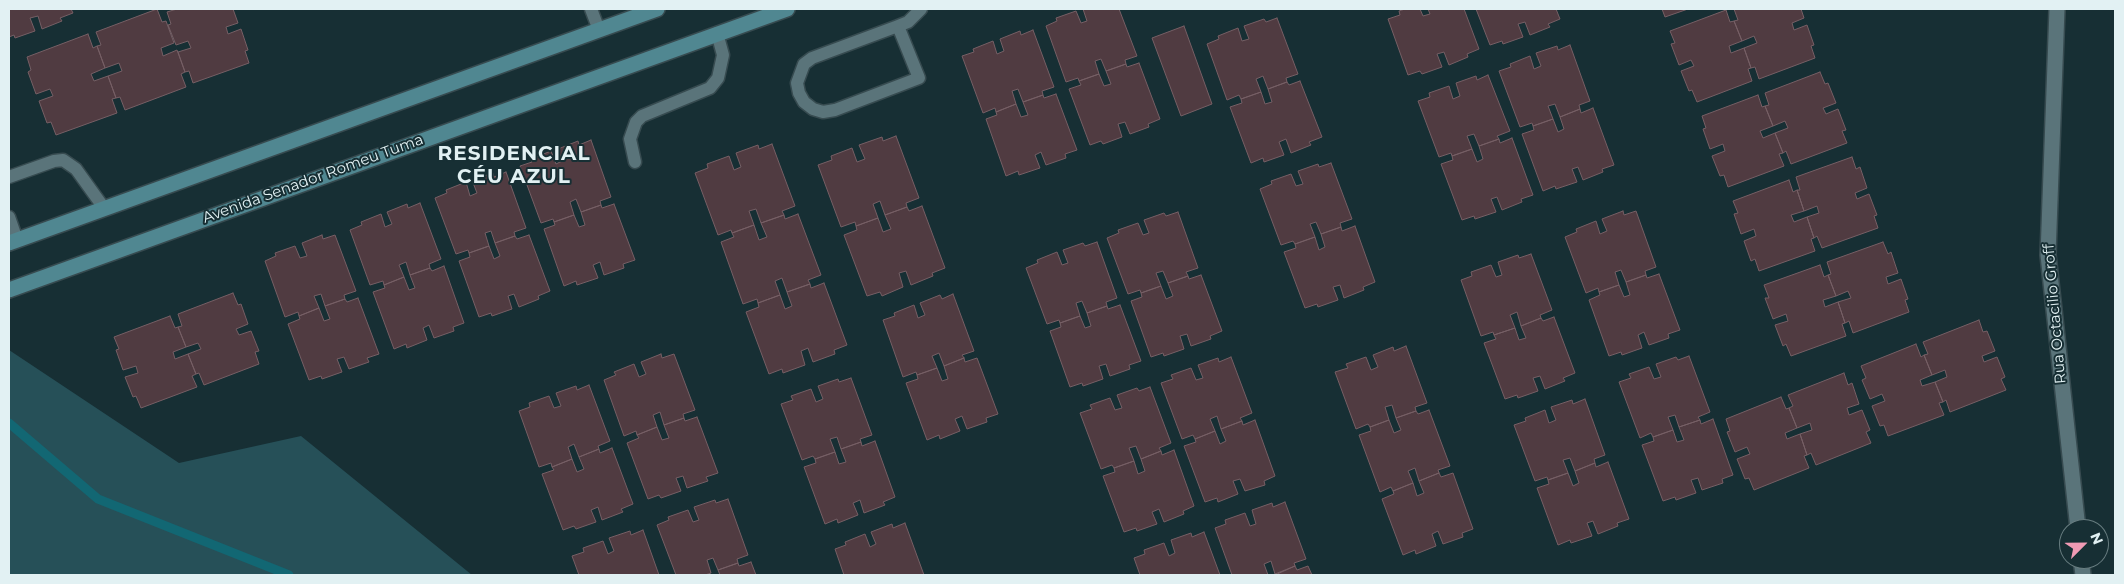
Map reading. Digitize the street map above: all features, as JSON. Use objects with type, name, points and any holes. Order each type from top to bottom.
[{"type":"street","points":[[13,241],[657,9]]},
{"type":"street","name":"Avenida Senador Romeu Tuma","points":[[9,290],[787,9]]},
{"type":"street","name":"Rua Octacilio Groff","points":[[2057,9],[2048,255],[2077,519]]},
{"type":"lane","points":[[591,9],[599,30]]},
{"type":"lane","points":[[898,26],[920,78],[835,110],[824,112],[813,109],[804,102],[799,93],[799,73],[804,64],[812,58],[908,22],[921,9]]},
{"type":"lane","points":[[635,162],[630,139],[636,122],[642,116],[710,88],[718,78],[723,55],[717,33]]},
{"type":"lane","points":[[9,177],[54,161],[63,160],[76,168],[104,208]]},
{"type":"lane","points":[[9,217],[13,241]]},
{"type":"shaded area","points":[[9,350],[179,463],[301,436],[472,575],[9,575]]},
{"type":"building","points":[[9,9],[71,9],[73,13],[60,18],[62,21],[42,29],[38,16],[30,18],[35,31],[15,38],[14,35],[9,37]]},
{"type":"building","points":[[157,9],[162,22],[166,21],[174,43],[161,48],[163,56],[177,50],[185,72],[181,74],[186,87],[125,110],[120,97],[116,98],[108,76],[122,71],[119,63],[105,68],[97,46],[101,45],[96,32]]},
{"type":"building","points":[[177,9],[233,9],[238,23],[226,27],[228,34],[241,29],[248,50],[245,51],[249,63],[193,83],[189,71],[185,72],[178,52],[191,48],[188,41],[176,45],[168,25],[171,24],[167,12]]},
{"type":"building","points":[[1083,9],[1119,9],[1137,56],[1125,60],[1126,64],[1106,71],[1101,59],[1095,61],[1099,74],[1079,81],[1078,78],[1066,82],[1046,26],[1057,21],[1056,18],[1076,11],[1081,23],[1087,21]]},
{"type":"building","points":[[1420,9],[1423,16],[1430,14],[1428,9],[1464,9],[1479,49],[1467,54],[1468,57],[1449,65],[1444,52],[1437,54],[1442,67],[1422,74],[1420,71],[1408,75],[1388,19],[1400,15],[1399,11]]},
{"type":"building","points":[[1476,9],[1556,9],[1560,19],[1548,24],[1550,27],[1530,35],[1525,22],[1518,24],[1523,37],[1503,44],[1502,41],[1490,45]]},
{"type":"building","points":[[1662,9],[1688,9],[1665,17]]},
{"type":"building","points":[[1734,9],[1801,9],[1804,18],[1792,23],[1794,30],[1807,25],[1814,45],[1811,46],[1815,58],[1759,79],[1755,67],[1751,68],[1744,48],[1757,43],[1754,36],[1742,41],[1734,21],[1738,20]]},
{"type":"building","points":[[1726,10],[1730,22],[1734,21],[1742,41],[1729,46],[1731,53],[1744,48],[1751,68],[1748,69],[1752,81],[1697,102],[1692,90],[1689,91],[1681,71],[1694,66],[1691,60],[1679,65],[1671,44],[1675,43],[1670,31]]},
{"type":"building","points":[[1277,18],[1298,74],[1286,78],[1287,82],[1268,89],[1263,76],[1256,79],[1261,92],[1241,99],[1239,95],[1227,100],[1207,44],[1219,39],[1218,36],[1238,28],[1242,41],[1249,39],[1244,26],[1264,19],[1266,22]]},
{"type":"building","points":[[1184,26],[1212,104],[1181,116],[1152,38]]},
{"type":"building","points":[[1033,30],[1054,87],[1042,91],[1043,95],[1023,102],[1018,89],[1012,91],[1016,104],[996,112],[995,108],[983,113],[962,56],[974,52],[973,49],[993,41],[997,54],[1004,51],[1000,39],[1020,31],[1021,35]]},
{"type":"building","points":[[88,34],[93,48],[97,46],[105,68],[91,74],[94,81],[108,76],[116,98],[112,99],[117,113],[56,135],[51,122],[47,123],[39,101],[53,96],[50,89],[36,94],[28,72],[31,70],[27,57]]},
{"type":"building","points":[[1570,45],[1590,101],[1579,105],[1580,109],[1560,117],[1555,104],[1548,106],[1553,119],[1533,126],[1532,123],[1520,127],[1499,71],[1511,67],[1510,64],[1530,56],[1534,69],[1541,66],[1536,53],[1557,46],[1558,50]]},
{"type":"building","points":[[1139,63],[1160,119],[1148,124],[1149,127],[1130,134],[1125,122],[1118,124],[1122,137],[1103,144],[1101,141],[1090,145],[1069,89],[1081,85],[1079,81],[1099,74],[1104,86],[1111,84],[1106,71],[1126,64],[1127,67]]},
{"type":"building","points":[[1820,72],[1825,84],[1828,83],[1836,103],[1823,108],[1826,114],[1838,109],[1846,130],[1842,131],[1847,143],[1791,164],[1786,151],[1783,153],[1775,133],[1788,128],[1785,121],[1773,126],[1765,106],[1769,105],[1765,93]]},
{"type":"building","points":[[1488,75],[1510,131],[1497,136],[1499,139],[1479,146],[1474,134],[1467,136],[1472,149],[1452,156],[1451,153],[1439,157],[1418,101],[1430,97],[1429,93],[1449,86],[1453,99],[1460,96],[1456,83],[1476,76],[1477,80]]},
{"type":"building","points":[[1300,81],[1322,137],[1309,142],[1311,145],[1291,153],[1286,139],[1279,142],[1284,155],[1264,162],[1263,158],[1251,163],[1230,107],[1242,103],[1241,99],[1261,92],[1265,104],[1272,102],[1268,89],[1287,82],[1289,85]]},
{"type":"building","points":[[1056,94],[1077,150],[1065,154],[1066,158],[1046,165],[1041,152],[1035,155],[1040,168],[1019,175],[1018,171],[1006,176],[986,119],[997,115],[996,112],[1016,104],[1021,117],[1028,115],[1023,102],[1043,95],[1044,98]]},
{"type":"building","points":[[1758,95],[1762,107],[1765,106],[1773,126],[1760,131],[1763,138],[1775,133],[1783,153],[1779,154],[1784,166],[1728,187],[1724,175],[1720,176],[1712,156],[1725,151],[1723,144],[1710,149],[1703,129],[1706,128],[1702,116]]},
{"type":"building","points":[[1593,108],[1614,165],[1602,169],[1603,172],[1583,180],[1578,167],[1572,169],[1577,182],[1556,189],[1555,186],[1543,191],[1522,134],[1534,130],[1533,126],[1553,119],[1558,132],[1564,129],[1560,117],[1580,109],[1581,113]]},
{"type":"building","points":[[896,136],[919,198],[906,203],[907,207],[885,215],[880,201],[873,204],[878,218],[856,226],[855,222],[841,227],[818,165],[832,160],[831,156],[852,148],[857,162],[865,159],[859,145],[882,137],[883,141]]},
{"type":"building","points":[[1512,138],[1533,195],[1521,199],[1522,202],[1502,210],[1497,197],[1491,199],[1496,212],[1475,219],[1474,216],[1462,220],[1441,164],[1453,160],[1452,156],[1472,149],[1477,162],[1483,159],[1479,146],[1499,139],[1500,143]]},
{"type":"building","points":[[591,140],[611,197],[600,201],[601,205],[581,212],[576,199],[570,202],[574,215],[554,222],[553,219],[541,223],[520,166],[532,162],[531,159],[551,151],[556,164],[562,161],[558,149],[578,141],[579,145]]},
{"type":"building","points":[[772,144],[795,206],[782,211],[784,215],[761,223],[756,209],[749,211],[754,225],[732,233],[731,230],[718,235],[695,173],[708,168],[707,164],[729,156],[734,170],[741,167],[736,153],[758,145],[759,149]]},
{"type":"building","points":[[1852,157],[1856,169],[1860,167],[1867,188],[1855,193],[1857,199],[1869,194],[1877,215],[1874,216],[1878,228],[1822,248],[1817,236],[1814,238],[1807,217],[1819,213],[1817,206],[1804,211],[1797,190],[1800,190],[1796,177]]},
{"type":"building","points":[[1331,163],[1352,219],[1340,223],[1341,227],[1321,234],[1316,222],[1310,224],[1315,237],[1295,244],[1293,241],[1281,245],[1260,189],[1272,184],[1271,181],[1291,174],[1296,186],[1303,184],[1298,171],[1318,164],[1319,167]]},
{"type":"building","points":[[506,172],[526,228],[514,232],[515,236],[495,243],[491,231],[485,233],[489,246],[469,253],[468,250],[456,254],[435,198],[447,193],[446,190],[466,182],[470,196],[477,193],[472,180],[493,173],[494,177]]},
{"type":"building","points":[[1789,180],[1793,192],[1797,190],[1804,211],[1791,215],[1794,222],[1807,217],[1814,238],[1811,239],[1815,251],[1759,271],[1755,259],[1751,261],[1744,241],[1756,236],[1754,229],[1741,234],[1734,214],[1738,213],[1733,201]]},
{"type":"building","points":[[420,203],[441,259],[429,264],[430,268],[410,275],[406,262],[399,265],[404,277],[384,285],[383,281],[370,285],[350,230],[362,225],[361,222],[381,214],[385,227],[392,224],[387,212],[407,204],[408,208]]},
{"type":"building","points":[[614,204],[635,260],[623,264],[624,268],[604,275],[600,262],[593,265],[598,278],[577,285],[576,281],[564,286],[544,229],[555,225],[554,222],[574,215],[579,227],[585,225],[581,212],[601,205],[602,208]]},
{"type":"building","points":[[922,206],[945,268],[932,273],[933,276],[911,285],[906,271],[899,273],[903,287],[882,296],[880,292],[867,296],[844,235],[857,230],[856,226],[878,218],[883,232],[891,229],[885,215],[907,207],[909,211]]},
{"type":"building","points":[[1623,211],[1624,215],[1636,211],[1656,267],[1645,271],[1646,275],[1626,282],[1621,270],[1615,272],[1619,285],[1599,292],[1598,288],[1586,293],[1565,237],[1577,232],[1576,229],[1596,221],[1600,234],[1607,231],[1602,219]]},
{"type":"building","points":[[1178,212],[1198,268],[1186,272],[1188,276],[1168,283],[1163,271],[1156,273],[1161,286],[1141,293],[1140,290],[1128,294],[1107,238],[1119,233],[1118,230],[1138,223],[1143,235],[1149,233],[1144,220],[1164,213],[1166,216]]},
{"type":"building","points":[[798,214],[821,275],[808,280],[810,284],[787,292],[782,278],[775,281],[780,295],[758,303],[757,299],[743,304],[721,242],[734,237],[732,233],[754,225],[759,240],[767,237],[761,223],[784,215],[785,219]]},
{"type":"building","points":[[1355,226],[1375,282],[1363,287],[1364,290],[1344,298],[1340,285],[1333,287],[1338,300],[1318,307],[1317,304],[1305,308],[1284,252],[1296,248],[1295,244],[1315,237],[1319,250],[1325,247],[1321,234],[1341,227],[1342,231]]},
{"type":"building","points":[[322,235],[323,239],[335,235],[356,291],[344,295],[345,299],[325,306],[321,294],[314,296],[319,308],[299,316],[298,312],[285,317],[265,261],[276,256],[275,253],[295,246],[300,258],[307,256],[302,243]]},
{"type":"building","points":[[529,235],[550,291],[538,296],[539,299],[519,307],[514,294],[508,296],[512,309],[492,316],[491,313],[479,317],[459,261],[470,257],[469,253],[489,246],[494,259],[500,256],[495,243],[515,236],[517,239]]},
{"type":"building","points":[[1097,242],[1117,298],[1106,302],[1107,306],[1087,313],[1082,301],[1076,303],[1080,316],[1060,323],[1059,320],[1047,324],[1026,268],[1038,263],[1037,260],[1057,252],[1062,265],[1068,263],[1063,250],[1083,243],[1085,246]]},
{"type":"building","points":[[1883,242],[1888,254],[1891,252],[1898,273],[1886,277],[1888,284],[1901,279],[1908,299],[1905,300],[1909,312],[1853,333],[1849,321],[1845,323],[1838,302],[1851,298],[1848,291],[1836,296],[1828,275],[1831,274],[1827,262]]},
{"type":"building","points":[[1531,254],[1552,310],[1540,315],[1541,318],[1521,326],[1517,312],[1510,315],[1515,328],[1494,335],[1493,332],[1481,336],[1461,280],[1472,276],[1471,272],[1491,265],[1496,277],[1502,275],[1498,262],[1518,255],[1519,258]]},
{"type":"building","points":[[1820,265],[1824,277],[1828,275],[1836,296],[1823,300],[1825,307],[1838,302],[1845,323],[1842,324],[1846,336],[1791,356],[1786,344],[1783,346],[1775,325],[1788,321],[1786,314],[1773,319],[1765,298],[1769,298],[1764,285]]},
{"type":"building","points":[[444,266],[464,323],[453,327],[454,331],[434,338],[429,325],[423,328],[427,340],[407,348],[406,344],[394,349],[373,292],[385,288],[384,285],[404,277],[409,290],[415,288],[410,275],[430,268],[432,271]]},
{"type":"building","points":[[1659,274],[1680,330],[1668,334],[1669,338],[1649,345],[1644,332],[1638,335],[1642,348],[1622,355],[1621,352],[1609,356],[1589,300],[1600,295],[1599,292],[1619,285],[1624,297],[1630,295],[1626,282],[1646,275],[1647,278]]},
{"type":"building","points":[[1201,275],[1222,331],[1210,336],[1211,339],[1191,346],[1187,334],[1180,336],[1184,349],[1164,356],[1163,353],[1151,357],[1131,301],[1142,297],[1141,293],[1161,286],[1166,299],[1173,296],[1168,283],[1188,276],[1189,279]]},
{"type":"building","points":[[824,283],[847,345],[834,350],[835,354],[813,362],[808,348],[801,351],[805,365],[783,373],[782,369],[769,374],[746,312],[759,307],[758,303],[780,295],[785,309],[792,306],[787,292],[810,284],[811,288]]},
{"type":"building","points":[[233,293],[238,305],[241,304],[248,324],[236,329],[239,335],[251,331],[259,351],[255,352],[259,364],[204,385],[199,373],[196,374],[188,354],[201,349],[198,343],[186,347],[178,327],[182,326],[178,314]]},
{"type":"building","points":[[953,294],[974,351],[962,355],[964,358],[944,366],[939,353],[932,356],[937,368],[917,375],[916,372],[903,377],[883,320],[895,316],[894,313],[914,305],[918,318],[925,315],[920,303],[940,295],[942,299]]},
{"type":"building","points":[[358,298],[379,354],[367,358],[369,362],[349,369],[344,357],[337,359],[342,372],[322,379],[321,376],[309,380],[288,324],[300,319],[299,316],[319,308],[324,321],[330,319],[325,306],[345,299],[347,302]]},
{"type":"building","points":[[1120,305],[1141,361],[1129,365],[1130,369],[1110,376],[1106,364],[1099,366],[1103,379],[1083,386],[1082,383],[1070,387],[1050,331],[1061,327],[1060,323],[1080,316],[1085,328],[1091,326],[1087,313],[1107,306],[1108,309]]},
{"type":"building","points":[[170,316],[175,328],[178,327],[186,347],[173,352],[175,359],[188,354],[196,374],[192,376],[197,387],[141,408],[136,396],[133,397],[125,377],[138,373],[136,366],[123,370],[116,350],[119,349],[114,337]]},
{"type":"building","points":[[1554,317],[1575,373],[1563,378],[1565,381],[1545,389],[1540,376],[1533,378],[1538,391],[1518,398],[1517,395],[1505,399],[1484,343],[1496,339],[1494,335],[1515,328],[1519,340],[1526,338],[1521,326],[1541,318],[1543,321]]},
{"type":"building","points":[[1979,320],[1983,332],[1987,331],[1995,351],[1982,356],[1984,362],[1997,357],[2005,377],[2001,379],[2006,390],[1950,412],[1946,400],[1943,402],[1935,382],[1947,377],[1945,370],[1932,375],[1924,355],[1928,354],[1923,342]]},
{"type":"building","points":[[1916,344],[1921,357],[1924,355],[1932,375],[1920,380],[1922,386],[1935,382],[1943,402],[1939,403],[1944,415],[1888,436],[1884,425],[1880,426],[1872,406],[1885,401],[1882,394],[1870,399],[1862,380],[1866,378],[1861,366]]},
{"type":"building","points":[[1406,346],[1427,403],[1415,407],[1416,411],[1396,418],[1392,405],[1385,407],[1389,420],[1370,427],[1368,424],[1356,429],[1335,372],[1348,368],[1346,364],[1366,357],[1371,370],[1378,367],[1373,355],[1393,347],[1394,351]]},
{"type":"building","points":[[661,354],[662,358],[674,354],[695,410],[683,414],[684,418],[664,425],[660,412],[653,415],[657,427],[637,435],[636,431],[624,436],[604,380],[616,375],[614,372],[634,364],[639,377],[646,374],[641,362]]},
{"type":"building","points":[[1689,356],[1710,412],[1698,417],[1700,420],[1679,427],[1675,415],[1668,417],[1673,430],[1653,437],[1651,433],[1640,438],[1619,382],[1631,378],[1629,374],[1649,367],[1654,379],[1661,377],[1656,364],[1676,357],[1678,360]]},
{"type":"building","points":[[1231,357],[1252,413],[1240,418],[1242,421],[1221,429],[1217,416],[1210,419],[1215,431],[1195,439],[1193,435],[1182,439],[1161,383],[1173,379],[1171,375],[1191,368],[1196,380],[1203,378],[1198,365],[1218,358],[1219,362]]},
{"type":"building","points":[[964,358],[965,362],[977,358],[998,414],[986,418],[987,422],[967,429],[962,416],[955,419],[960,431],[940,439],[939,435],[927,440],[906,383],[918,379],[917,375],[937,368],[942,381],[948,379],[944,366]]},
{"type":"building","points":[[1844,373],[1848,385],[1852,383],[1859,404],[1847,408],[1849,415],[1862,410],[1870,430],[1866,432],[1871,443],[1816,465],[1811,453],[1807,455],[1800,434],[1812,430],[1810,423],[1797,428],[1789,408],[1793,406],[1788,395]]},
{"type":"building","points":[[851,378],[872,435],[860,439],[861,442],[841,449],[837,437],[830,439],[835,452],[815,459],[813,456],[802,460],[781,404],[793,400],[791,396],[811,389],[816,402],[823,399],[818,386],[838,379],[839,382]]},
{"type":"building","points":[[589,385],[610,441],[598,446],[599,449],[579,457],[574,444],[568,447],[572,459],[552,467],[551,463],[539,467],[519,411],[530,407],[529,403],[549,396],[554,408],[561,406],[556,393],[576,386],[577,390]]},
{"type":"building","points":[[1150,387],[1171,443],[1159,448],[1161,451],[1141,459],[1136,446],[1129,448],[1134,461],[1114,468],[1112,465],[1101,469],[1080,413],[1092,409],[1090,405],[1110,398],[1115,410],[1122,408],[1117,395],[1137,388],[1139,391]]},
{"type":"building","points":[[1781,397],[1786,409],[1789,408],[1797,428],[1785,433],[1787,439],[1800,434],[1807,455],[1804,456],[1809,468],[1754,490],[1749,478],[1745,479],[1737,459],[1750,454],[1747,447],[1735,452],[1727,432],[1730,431],[1726,419]]},
{"type":"building","points":[[1585,399],[1605,455],[1594,459],[1595,463],[1575,471],[1570,458],[1563,460],[1568,473],[1548,480],[1547,477],[1535,481],[1514,425],[1526,421],[1525,418],[1545,410],[1549,423],[1556,420],[1551,407],[1572,400],[1573,404]]},
{"type":"building","points":[[1429,410],[1450,466],[1438,470],[1439,473],[1419,481],[1415,468],[1408,471],[1413,483],[1393,491],[1391,487],[1380,492],[1359,435],[1371,431],[1370,427],[1389,420],[1394,433],[1401,430],[1396,418],[1416,411],[1418,414]]},
{"type":"building","points":[[697,417],[718,473],[706,477],[708,481],[687,488],[683,476],[676,478],[681,491],[661,498],[659,495],[648,499],[627,443],[639,438],[637,435],[657,427],[662,440],[669,438],[664,425],[684,418],[685,421]]},
{"type":"building","points":[[1713,419],[1733,475],[1722,479],[1723,483],[1702,490],[1698,478],[1691,480],[1696,493],[1676,500],[1675,497],[1663,501],[1642,445],[1654,441],[1653,437],[1673,430],[1677,442],[1684,440],[1679,427],[1700,420],[1701,424]]},
{"type":"building","points":[[1255,420],[1275,476],[1264,481],[1265,485],[1245,491],[1240,479],[1233,481],[1238,494],[1218,502],[1217,498],[1205,502],[1184,446],[1196,442],[1195,439],[1215,431],[1220,444],[1226,441],[1221,429],[1242,421],[1243,425]]},
{"type":"building","points":[[875,441],[895,497],[883,502],[885,505],[864,513],[860,500],[853,503],[858,515],[838,523],[837,519],[825,524],[804,467],[816,463],[815,459],[835,452],[839,464],[846,462],[841,449],[861,442],[862,446]]},
{"type":"building","points":[[612,448],[633,504],[621,509],[623,512],[602,520],[598,507],[591,510],[596,522],[576,529],[574,526],[563,530],[542,474],[554,470],[552,467],[572,459],[577,472],[584,469],[579,457],[599,449],[600,453]]},
{"type":"building","points":[[1174,450],[1194,506],[1183,511],[1184,514],[1164,522],[1159,509],[1152,512],[1157,524],[1137,531],[1136,528],[1124,532],[1103,476],[1115,472],[1114,468],[1134,461],[1138,474],[1145,471],[1141,459],[1161,451],[1162,455]]},
{"type":"building","points":[[1608,462],[1629,519],[1617,523],[1618,526],[1598,534],[1593,521],[1587,523],[1592,536],[1571,543],[1570,540],[1558,545],[1537,488],[1549,484],[1548,480],[1568,473],[1573,486],[1579,483],[1575,471],[1595,463],[1596,467]]},
{"type":"building","points":[[1439,473],[1441,477],[1453,473],[1473,529],[1462,533],[1463,537],[1443,544],[1438,531],[1432,534],[1436,546],[1416,554],[1415,550],[1403,555],[1382,499],[1394,494],[1393,491],[1413,483],[1417,496],[1424,493],[1419,481]]},
{"type":"building","points":[[728,499],[748,555],[737,559],[738,563],[718,570],[713,558],[707,560],[711,573],[705,575],[676,575],[657,525],[669,520],[668,517],[688,510],[693,522],[699,520],[694,507],[715,500],[716,503]]},
{"type":"building","points":[[1285,502],[1306,559],[1294,563],[1295,566],[1275,574],[1271,561],[1264,564],[1268,575],[1232,575],[1215,528],[1226,524],[1225,520],[1245,513],[1250,526],[1256,524],[1252,510],[1272,503],[1273,507]]},
{"type":"building","points":[[905,523],[924,575],[844,575],[835,549],[846,545],[845,542],[865,534],[870,547],[876,544],[871,532],[892,524],[893,528]]},
{"type":"building","points":[[643,530],[659,575],[579,575],[572,556],[584,552],[583,548],[603,541],[608,554],[614,551],[609,538],[630,531],[631,535]]},
{"type":"building","points":[[1204,532],[1220,575],[1140,575],[1134,558],[1145,554],[1144,550],[1164,543],[1169,556],[1175,553],[1171,540],[1191,533],[1192,537]]},
{"type":"building","points":[[751,562],[756,575],[720,575],[718,570],[738,563],[739,566]]},
{"type":"building","points":[[1295,566],[1297,570],[1308,566],[1312,575],[1275,575]]},
{"type":"waterway","points":[[9,423],[98,499],[289,575]]},
{"type":"district","name":"RESIDENCIAL CÉU AZUL","points":[[514,166]]}]
